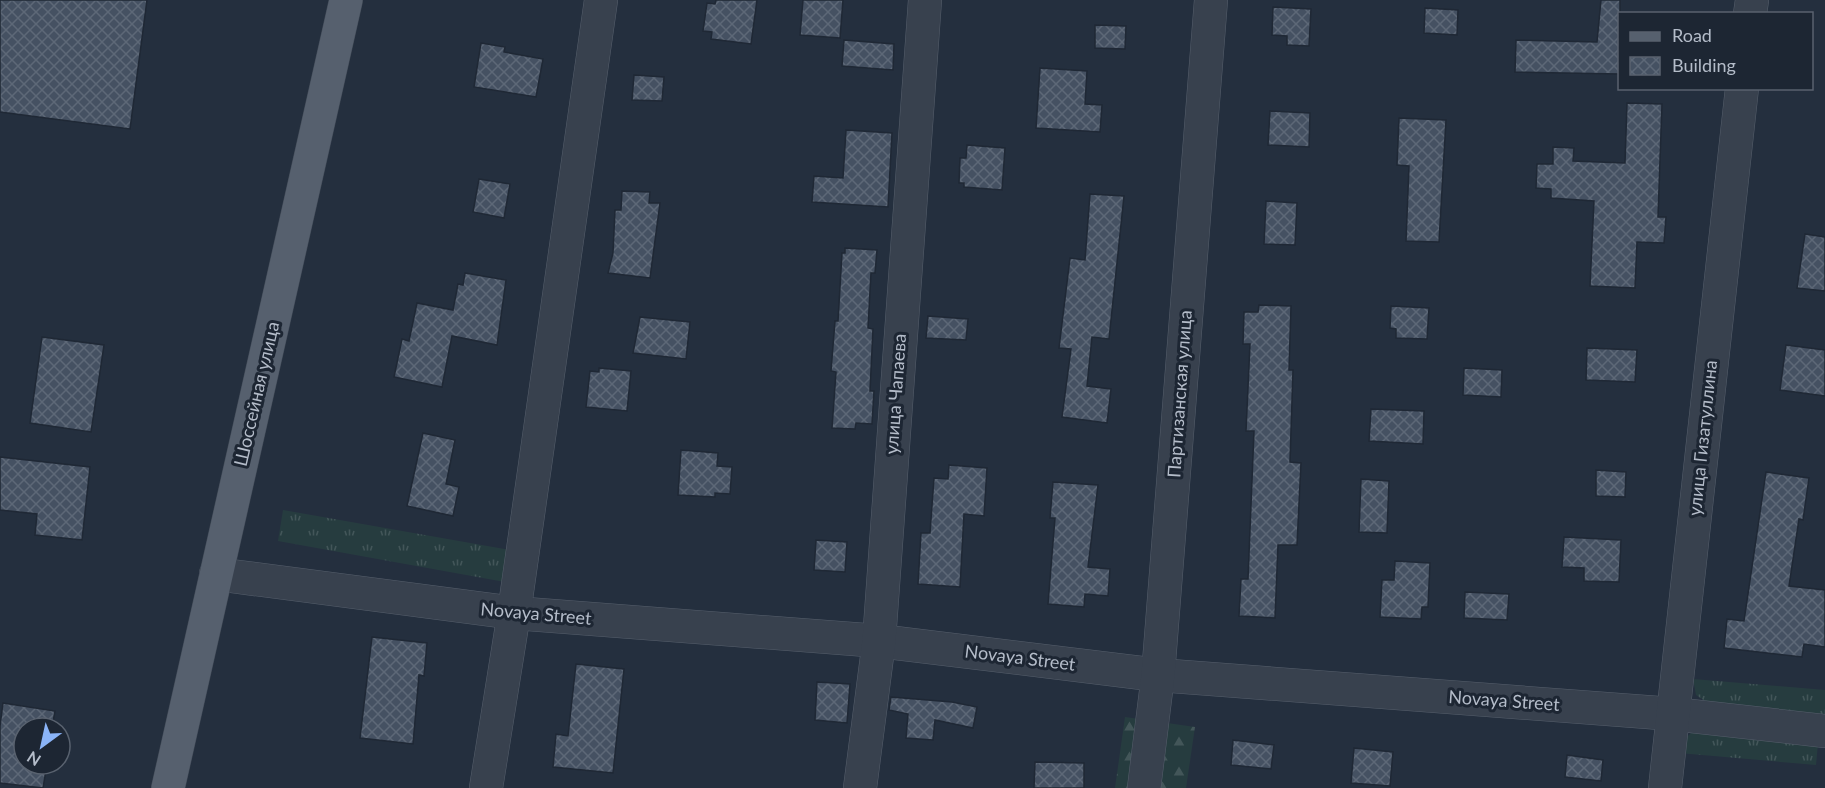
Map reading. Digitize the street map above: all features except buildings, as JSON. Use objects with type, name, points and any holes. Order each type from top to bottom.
[{"type":"main road","name":"Шоссейная улица","points":[[168,788],[346,0]]},
{"type":"street","points":[[486,788],[514,613],[601,0]]},
{"type":"street","name":"улица Чапаева","points":[[860,788],[879,641],[925,0]]},
{"type":"street","name":"Партизанская улица","points":[[1144,788],[1158,675],[1211,0]]},
{"type":"street","name":"улица Гизатуллина","points":[[1665,788],[1742,90]]},
{"type":"street","name":"Novaya Street","points":[[216,574],[514,613],[879,641],[1158,675],[1673,714],[1825,731]]},
{"type":"green space","points":[[283,510],[510,550],[505,582],[278,541]]},
{"type":"green space","points":[[1693,679],[1825,690],[1825,714],[1711,705],[1696,695]]},
{"type":"green space","points":[[1125,717],[1195,727],[1186,788],[1115,788]]},
{"type":"green space","points":[[1693,731],[1818,743],[1816,765],[1679,753],[1685,739]]}]
